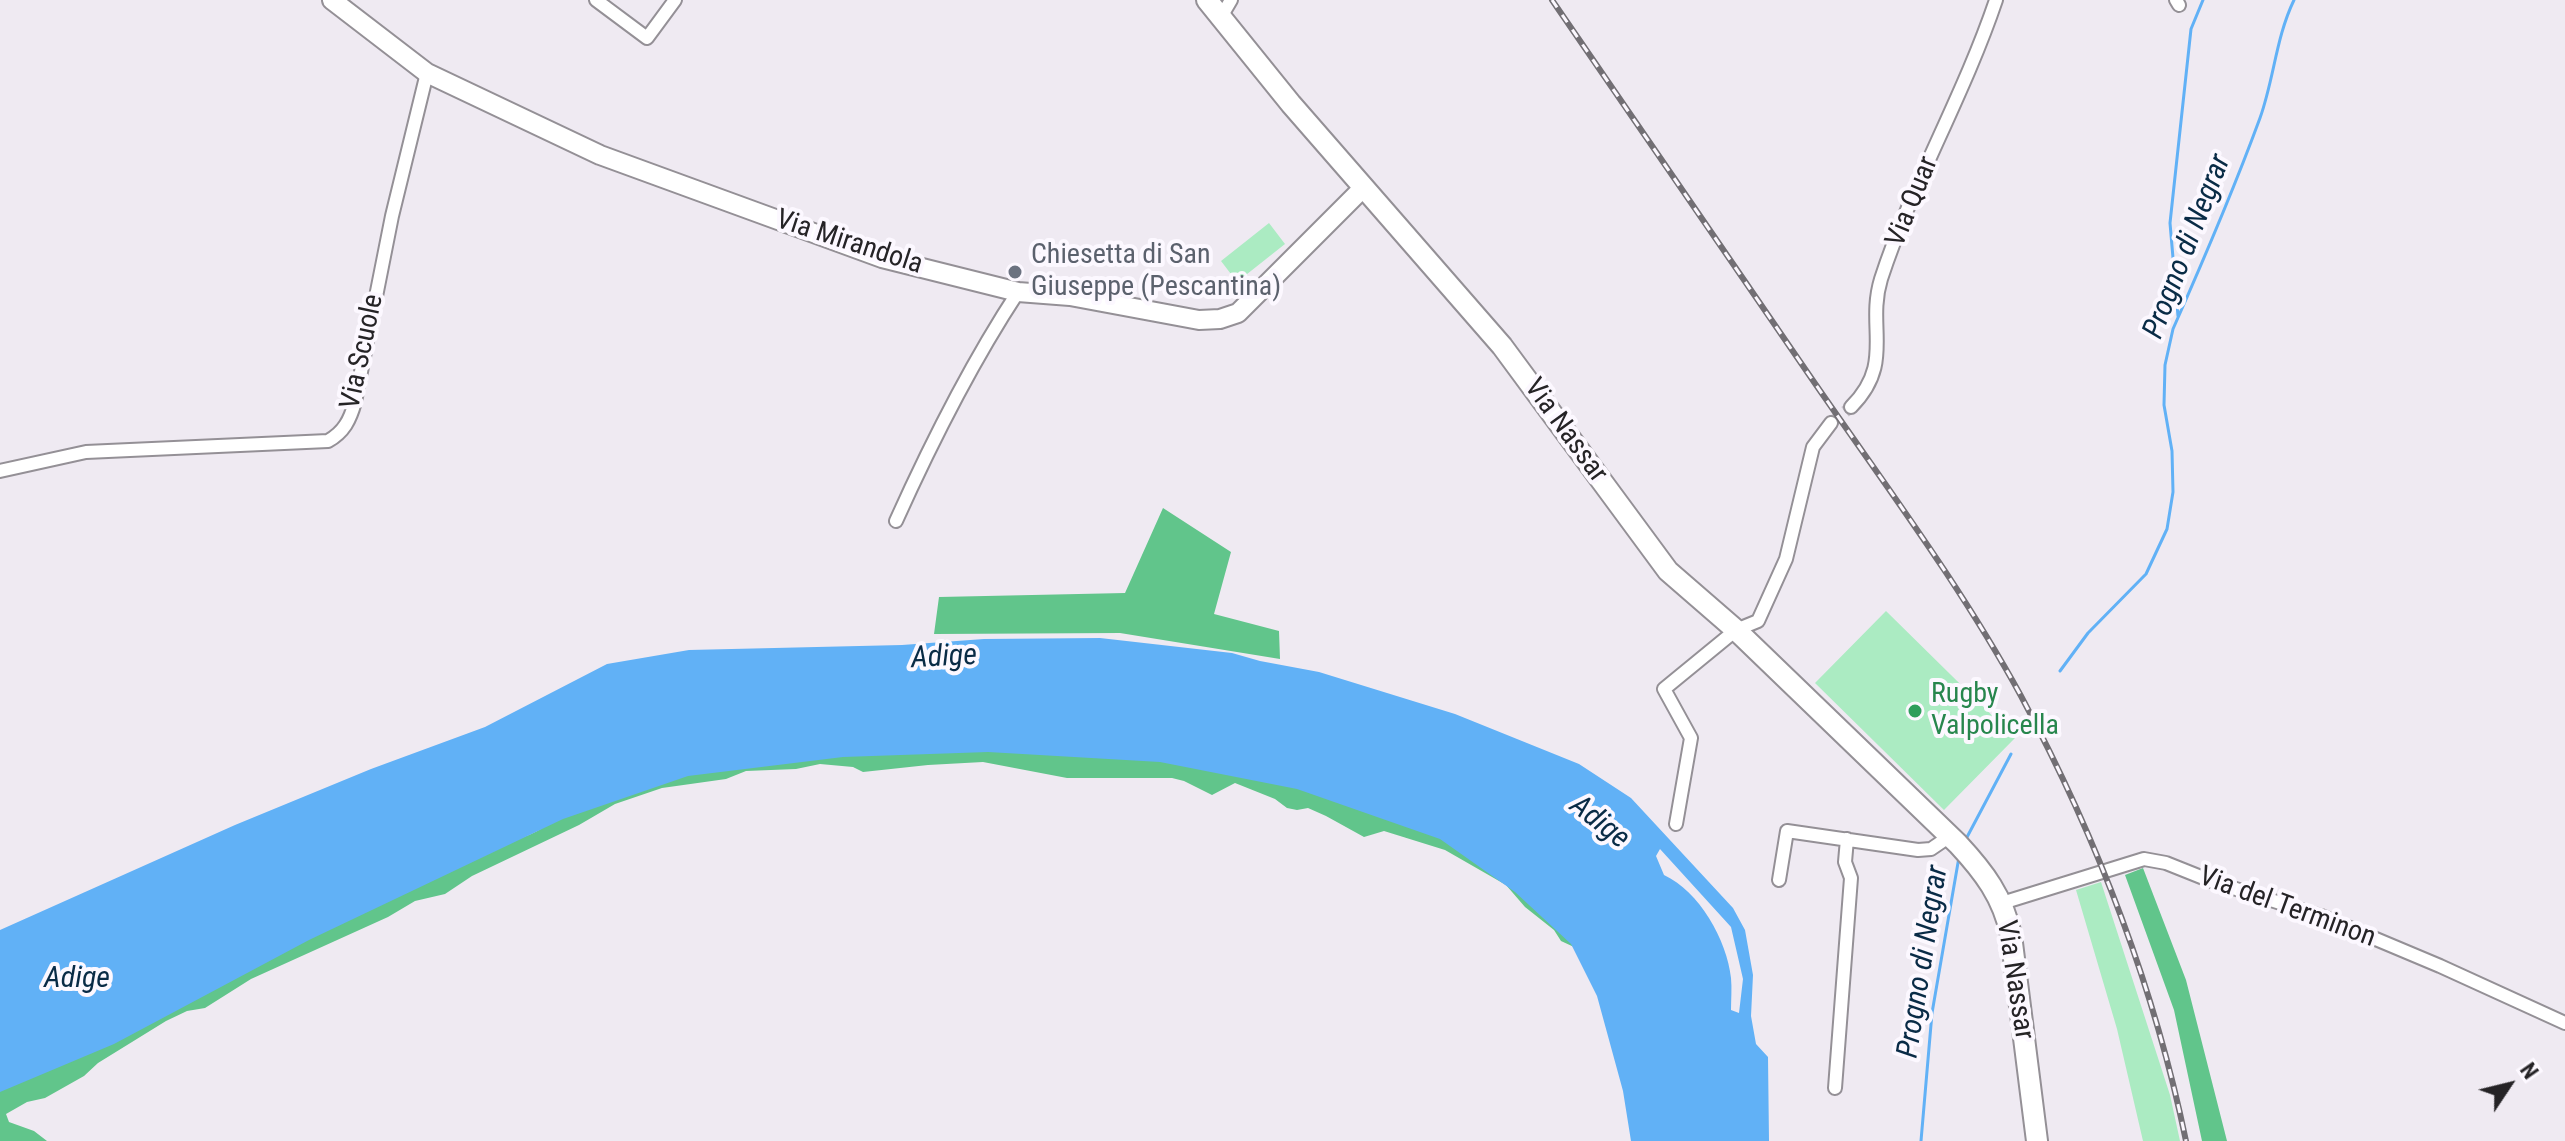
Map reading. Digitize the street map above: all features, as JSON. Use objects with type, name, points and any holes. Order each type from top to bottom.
[{"type":"main road","name":"Via Nassar","points":[[1207,0],[1226,9],[1291,104],[1502,346],[1668,571],[1736,630],[1977,864],[2002,903],[2011,935],[2037,1141]]},
{"type":"street","name":"Via Mirandola","points":[[332,0],[427,73],[600,155],[882,258],[1018,292],[1070,296],[1199,320],[1220,319],[1238,313],[1363,188]]},
{"type":"street","points":[[596,0],[647,38],[675,0]]},
{"type":"street","name":"Via Quar","points":[[1851,407],[1864,393],[1873,376],[1880,282],[1996,0]]},
{"type":"street","name":"Via Scuole","points":[[0,471],[86,452],[328,441],[339,435],[350,420],[355,402],[392,216],[427,73]]},
{"type":"street","points":[[896,521],[940,423],[983,345],[1018,292]]},
{"type":"street","points":[[1676,824],[1691,738],[1664,689],[1736,630],[1758,621],[1786,559],[1813,447],[1831,423]]},
{"type":"street","points":[[1779,880],[1787,831],[1918,850],[1931,849],[1954,840]]},
{"type":"street","points":[[1835,1088],[1851,878],[1845,862],[1847,839]]},
{"type":"street","name":"Via del Terminon","points":[[2002,903],[2144,859],[2166,863],[2211,881],[2321,916],[2565,1023]]},
{"type":"green space","points":[[1269,223],[1285,244],[1237,282],[1221,261]]},
{"type":"green space","points":[[1163,508],[1231,552],[1214,614],[1279,631],[1280,659],[1120,633],[934,634],[939,597],[1125,593]]},
{"type":"green space","name":"Rugby Valpolicella","points":[[1886,611],[2015,738],[1944,810],[1815,683]]},
{"type":"green space","points":[[816,742],[1266,764],[1518,871],[1574,947],[1561,941],[1554,930],[1525,907],[1506,885],[1445,850],[1384,831],[1364,837],[1308,808],[1287,808],[1275,799],[1235,783],[1212,795],[1172,778],[1067,778],[983,762],[863,772],[853,767],[820,764],[796,769],[746,771],[726,779],[662,788],[615,804],[579,825],[472,876],[445,894],[415,901],[388,917],[251,979],[205,1008],[187,1011],[166,1021],[98,1063],[84,1076],[45,1098],[27,1102],[6,1114],[9,1122],[34,1131],[47,1141],[0,1141],[0,1070],[529,835],[544,827],[567,804]]},
{"type":"green space","points":[[2143,868],[2186,980],[2227,1141],[2202,1141],[2174,1010],[2125,875]]},
{"type":"green space","points":[[2101,882],[2170,1095],[2180,1141],[2143,1141],[2117,1029],[2076,890]]},
{"type":"water","name":"Adige","points":[[1100,638],[1232,653],[1319,672],[1455,714],[1579,764],[1631,798],[1733,908],[1745,930],[1753,975],[1751,1016],[1756,1044],[1768,1057],[1769,1141],[1631,1141],[1623,1091],[1597,996],[1571,944],[1515,892],[1440,839],[1297,789],[1160,762],[988,752],[843,757],[688,776],[563,819],[309,940],[114,1044],[0,1092],[0,930],[235,825],[371,769],[485,727],[607,664],[689,650],[902,645],[984,639]],"holes":[[[1660,849],[1731,927],[1743,979],[1739,1013],[1731,1010],[1728,963],[1717,933],[1689,892],[1664,875],[1656,856]]]},
{"type":"waterway","points":[[2178,316],[2170,223],[2191,29],[2203,0]]},
{"type":"waterway","name":"Progno di Negrar","points":[[2060,671],[2088,633],[2146,574],[2167,529],[2173,492],[2172,451],[2164,405],[2165,365],[2173,329],[2260,118],[2283,29],[2294,0]]},
{"type":"waterway","name":"Progno di Negrar","points":[[1966,839],[2011,754]]},
{"type":"waterway","name":"Progno di Negrar","points":[[1921,1141],[1932,1013],[1959,857]]},
{"type":"tunnel","points":[[1831,423],[1851,407]]},
{"type":"railway","points":[[1552,0],[1922,536],[2021,696],[2074,803],[2120,913],[2157,1026],[2186,1141]]},
{"type":"place","name":"Chiesetta di San Giuseppe (Pescantina)","points":[[1015,272]]},
{"type":"place","name":"Rugby Valpolicella","points":[[1915,711]]}]
